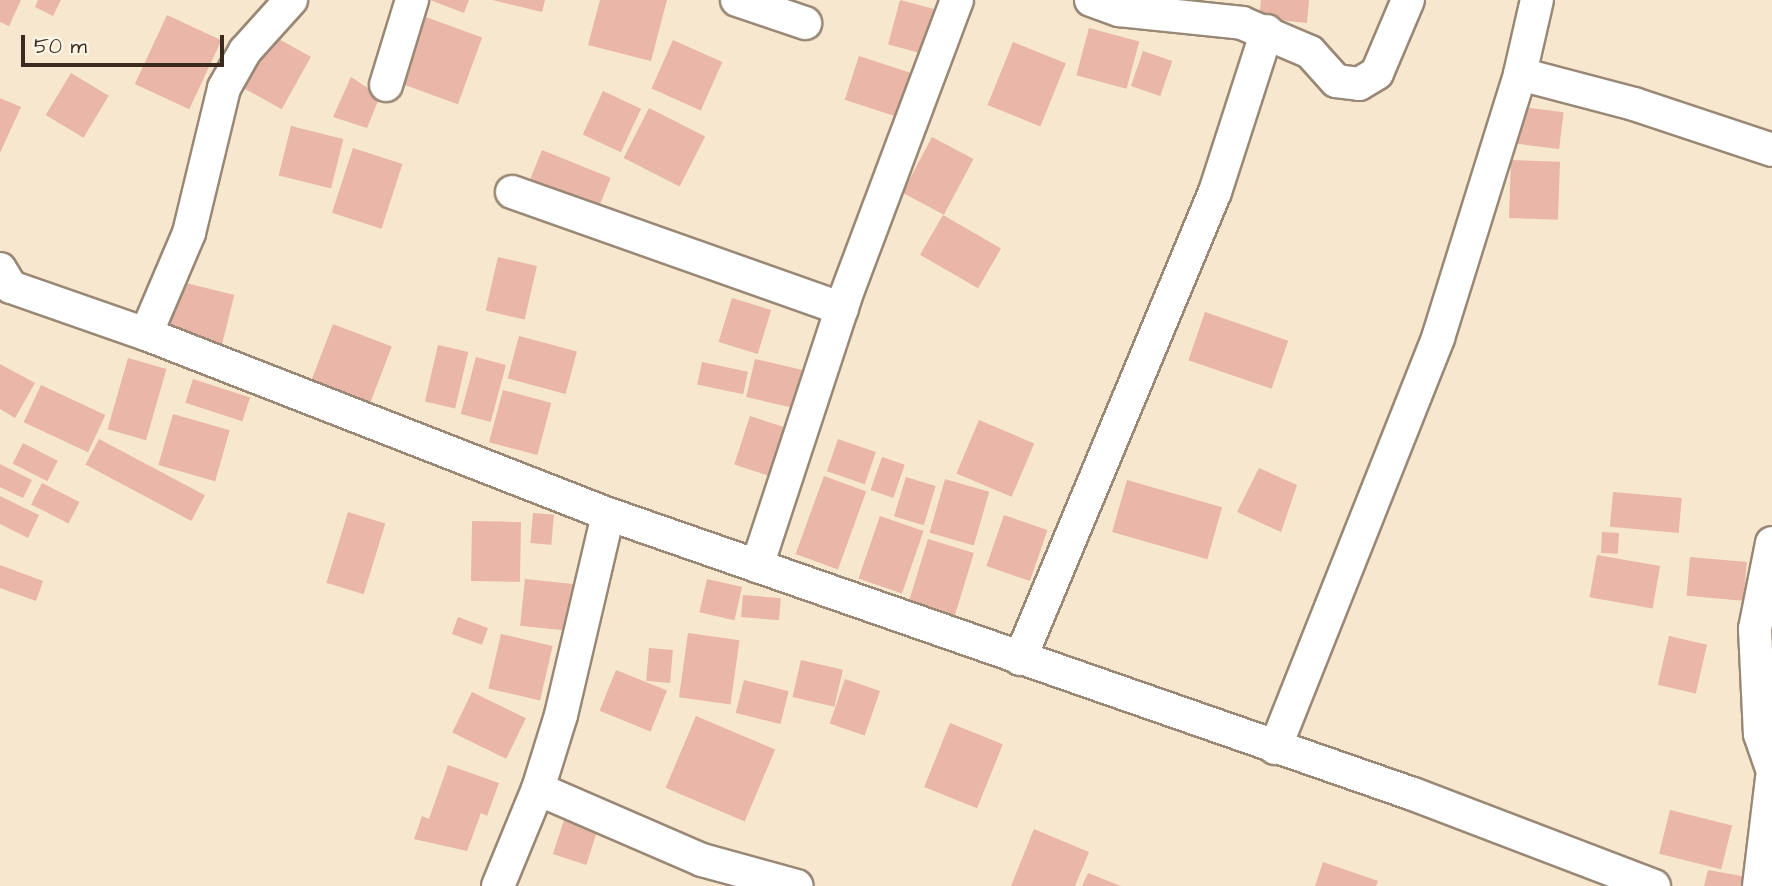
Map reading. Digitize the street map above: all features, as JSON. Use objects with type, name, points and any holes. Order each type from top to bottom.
[{"type":"street","points":[[146,334],[189,233],[224,88],[245,51],[291,0]]},
{"type":"street","points":[[386,85],[412,0]]},
{"type":"street","points":[[737,0],[805,23]]},
{"type":"street","points":[[757,566],[842,309],[957,0]]},
{"type":"street","points":[[1091,0],[1119,10],[1179,8],[1242,23],[1267,31],[1310,52],[1336,81],[1359,84],[1377,73],[1408,0]]},
{"type":"street","points":[[1275,748],[1438,338],[1520,74],[1537,0]]},
{"type":"street","points":[[1020,659],[1215,192],[1267,31]]},
{"type":"street","points":[[1520,74],[1634,104],[1772,149]]},
{"type":"street","points":[[512,192],[842,309]]},
{"type":"street","points":[[4,289],[146,334],[608,514],[1275,748],[1654,886]]},
{"type":"street","points":[[498,886],[538,789],[561,715],[608,514]]},
{"type":"street","points":[[1771,551],[1755,629],[1760,734],[1772,768]]},
{"type":"street","points":[[1759,886],[1772,778]]},
{"type":"street","points":[[538,789],[702,860],[797,886]]},
{"type":"building","points":[[0,0],[21,0],[9,26],[0,22]]},
{"type":"building","points":[[38,0],[61,0],[53,16],[35,7]]},
{"type":"building","points":[[430,0],[469,0],[464,13]]},
{"type":"building","points":[[492,0],[545,0],[542,12]]},
{"type":"building","points":[[600,0],[667,0],[651,61],[588,45]]},
{"type":"building","points":[[900,0],[938,10],[926,55],[888,44]]},
{"type":"building","points":[[1261,0],[1309,0],[1307,23],[1259,18]]},
{"type":"building","points":[[167,15],[221,40],[189,109],[135,84]]},
{"type":"building","points":[[423,16],[482,38],[458,104],[399,83]]},
{"type":"building","points":[[1089,28],[1139,41],[1127,89],[1076,75]]},
{"type":"building","points":[[268,33],[311,57],[282,109],[239,85]]},
{"type":"building","points":[[673,40],[722,62],[701,110],[651,88]]},
{"type":"building","points":[[1013,42],[1066,63],[1040,126],[988,105]]},
{"type":"building","points":[[1143,51],[1172,61],[1160,96],[1131,86]]},
{"type":"building","points":[[859,56],[914,74],[900,118],[845,100]]},
{"type":"building","points":[[71,73],[109,96],[83,138],[46,115]]},
{"type":"building","points":[[351,77],[380,96],[367,128],[333,117]]},
{"type":"building","points":[[603,91],[641,109],[621,152],[583,135]]},
{"type":"building","points":[[0,98],[21,107],[0,153]]},
{"type":"building","points":[[1513,106],[1564,112],[1559,149],[1508,143]]},
{"type":"building","points":[[649,108],[705,137],[680,186],[624,158]]},
{"type":"building","points":[[291,126],[343,139],[331,189],[279,175]]},
{"type":"building","points":[[932,137],[973,159],[944,215],[902,193]]},
{"type":"building","points":[[353,148],[402,164],[381,229],[332,213]]},
{"type":"building","points":[[542,150],[611,178],[598,210],[529,182]]},
{"type":"building","points":[[1511,160],[1560,162],[1558,220],[1509,218]]},
{"type":"building","points":[[943,215],[1001,248],[978,288],[920,255]]},
{"type":"building","points":[[498,257],[537,266],[525,320],[486,311]]},
{"type":"building","points":[[178,281],[234,295],[222,345],[165,331]]},
{"type":"building","points":[[732,298],[771,310],[758,354],[719,342]]},
{"type":"building","points":[[1205,312],[1288,341],[1272,389],[1188,360]]},
{"type":"building","points":[[333,324],[392,347],[370,403],[311,380]]},
{"type":"building","points":[[519,336],[577,352],[566,394],[508,379]]},
{"type":"building","points":[[438,345],[468,352],[455,408],[425,402]]},
{"type":"building","points":[[476,357],[506,365],[491,422],[461,414]]},
{"type":"building","points":[[128,358],[166,369],[146,440],[108,429]]},
{"type":"building","points":[[755,359],[803,370],[794,408],[746,397]]},
{"type":"building","points":[[702,362],[748,372],[743,394],[697,384]]},
{"type":"building","points":[[0,364],[35,383],[15,418],[0,409]]},
{"type":"building","points":[[193,379],[250,398],[242,421],[185,403]]},
{"type":"building","points":[[41,385],[105,415],[88,452],[24,422]]},
{"type":"building","points":[[503,390],[551,403],[537,455],[489,442]]},
{"type":"building","points":[[173,414],[230,430],[215,481],[158,465]]},
{"type":"building","points":[[750,416],[792,430],[776,478],[734,465]]},
{"type":"building","points":[[979,420],[1034,443],[1012,497],[956,473]]},
{"type":"building","points":[[99,439],[205,495],[191,521],[85,465]]},
{"type":"building","points":[[838,439],[876,452],[865,484],[827,471]]},
{"type":"building","points":[[23,443],[58,461],[47,481],[13,463]]},
{"type":"building","points":[[882,457],[905,465],[893,498],[871,490]]},
{"type":"building","points":[[0,464],[32,480],[23,498],[0,487]]},
{"type":"building","points":[[1259,468],[1297,485],[1281,532],[1237,512]]},
{"type":"building","points":[[824,476],[866,491],[838,569],[796,554]]},
{"type":"building","points":[[906,477],[936,486],[924,525],[894,516]]},
{"type":"building","points":[[945,479],[989,492],[974,546],[930,533]]},
{"type":"building","points":[[1127,480],[1222,507],[1207,559],[1112,532]]},
{"type":"building","points":[[42,483],[79,502],[69,523],[31,504]]},
{"type":"building","points":[[1613,492],[1682,498],[1679,533],[1610,527]]},
{"type":"building","points":[[0,496],[39,515],[28,538],[0,524]]},
{"type":"building","points":[[348,512],[385,523],[364,594],[326,583]]},
{"type":"building","points":[[533,513],[554,515],[551,545],[530,543]]},
{"type":"building","points":[[1004,515],[1047,530],[1030,581],[986,566]]},
{"type":"building","points":[[880,516],[923,531],[902,593],[859,578]]},
{"type":"building","points":[[472,521],[521,522],[520,582],[471,581]]},
{"type":"building","points":[[1602,532],[1619,533],[1618,554],[1601,553]]},
{"type":"building","points":[[928,539],[974,553],[954,617],[908,603]]},
{"type":"building","points":[[1597,555],[1660,566],[1653,608],[1590,597]]},
{"type":"building","points":[[1690,557],[1747,562],[1743,601],[1687,596]]},
{"type":"building","points":[[0,565],[43,581],[36,601],[0,588]]},
{"type":"building","points":[[525,579],[578,585],[573,631],[520,626]]},
{"type":"building","points":[[707,579],[742,587],[734,620],[699,612]]},
{"type":"building","points":[[743,595],[781,598],[779,620],[741,617]]},
{"type":"building","points":[[458,617],[488,628],[482,645],[452,634]]},
{"type":"building","points":[[688,633],[739,640],[730,705],[679,697]]},
{"type":"building","points":[[501,634],[553,646],[540,700],[488,689]]},
{"type":"building","points":[[1669,636],[1707,645],[1696,693],[1658,685]]},
{"type":"building","points":[[649,648],[673,650],[670,683],[646,681]]},
{"type":"building","points":[[801,660],[843,670],[834,707],[792,697]]},
{"type":"building","points":[[616,670],[667,691],[651,731],[600,711]]},
{"type":"building","points":[[845,679],[880,691],[865,735],[830,723]]},
{"type":"building","points":[[744,680],[789,691],[780,724],[736,713]]},
{"type":"building","points":[[472,692],[526,718],[506,759],[452,732]]},
{"type":"building","points":[[696,716],[775,750],[745,821],[666,788]]},
{"type":"building","points":[[950,723],[1003,744],[977,808],[924,787]]},
{"type":"building","points":[[448,765],[499,783],[487,816],[481,813],[467,851],[414,839],[422,816],[429,819]]},
{"type":"building","points":[[1670,810],[1732,825],[1721,869],[1659,854]]},
{"type":"building","points":[[565,817],[598,828],[586,865],[553,854]]},
{"type":"building","points":[[1034,829],[1089,852],[1075,886],[1011,886]]},
{"type":"building","points":[[1323,862],[1378,881],[1376,886],[1315,886]]},
{"type":"building","points":[[1708,870],[1747,877],[1745,886],[1704,886]]},
{"type":"building","points":[[1088,873],[1121,886],[1082,886]]}]
